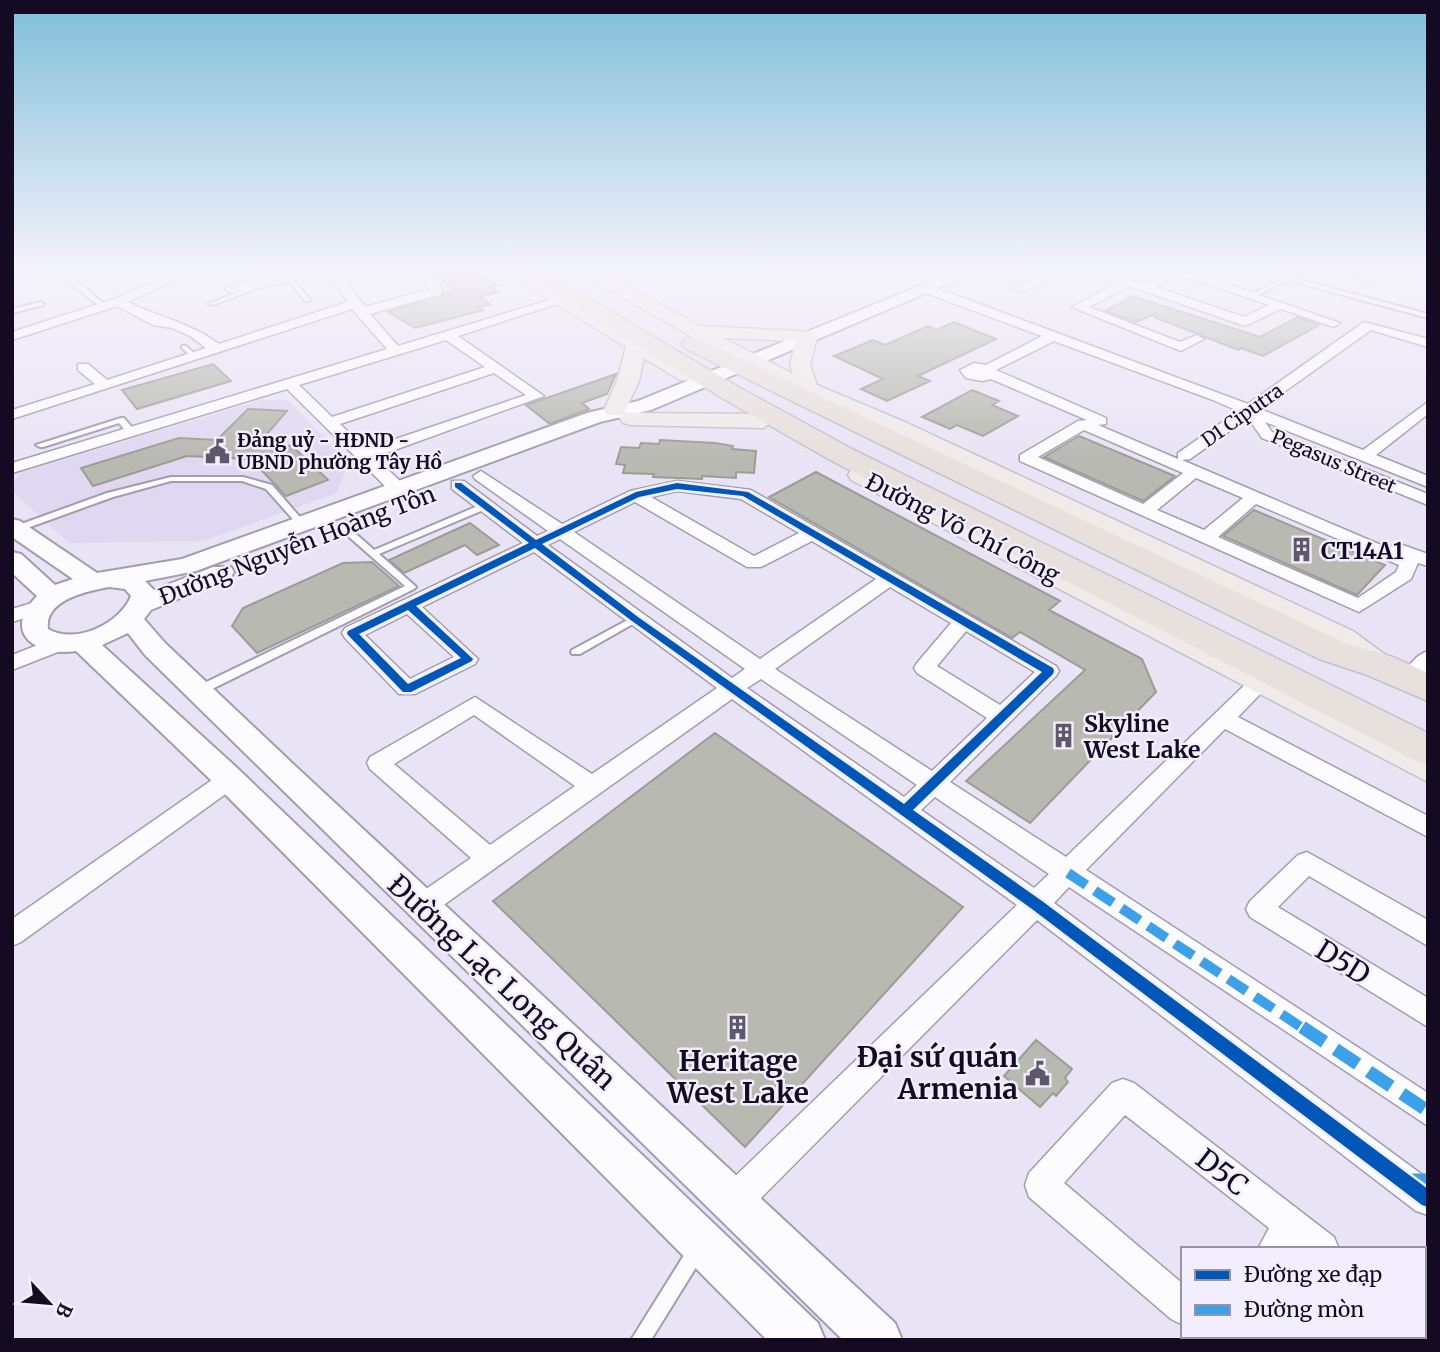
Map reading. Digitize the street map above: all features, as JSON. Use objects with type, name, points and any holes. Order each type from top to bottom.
[{"type":"highway","name":"Đường Võ Chí Công","points":[[639,332],[727,380],[842,455],[1428,750]]},
{"type":"highway","name":"Đường Võ Chí Công","points":[[689,332],[703,339],[727,380],[1332,652],[1412,673]]},
{"type":"highway","points":[[674,367],[727,380],[776,375]]},
{"type":"main road","points":[[613,332],[674,367]]},
{"type":"main road","name":"Đường Võ Chí Công","points":[[691,332],[703,339]]},
{"type":"main road","name":"Đường Nguyễn Hoàng Tôn","points":[[49,601],[101,580],[187,565],[398,489],[727,380],[819,332]]},
{"type":"main road","points":[[703,339],[807,337],[800,365],[808,389]]},
{"type":"main road","points":[[636,346],[628,379],[630,411],[763,421]]},
{"type":"main road","name":"Đường Võ Chí Công","points":[[776,375],[899,428],[1412,673]]},
{"type":"main road","name":"Đường Võ Chí Công","points":[[727,380],[763,421],[830,460],[1428,769]]},
{"type":"main road","name":"Đường Nguyễn Hoàng Tôn","points":[[71,643],[117,629],[137,612],[343,527],[481,476],[630,411]]},
{"type":"main road","points":[[14,527],[101,580]]},
{"type":"main road","points":[[12,559],[49,601]]},
{"type":"main road","name":"Đường Lạc Long Quân","points":[[101,580],[133,583],[141,588],[137,612],[198,691],[878,1340]]},
{"type":"main road","name":"Đường Lạc Long Quân","points":[[49,601],[34,621],[34,630],[39,637],[71,643],[230,779],[801,1340]]},
{"type":"street","points":[[193,332],[217,349]]},
{"type":"street","points":[[15,410],[105,385],[189,351],[217,349],[276,332]]},
{"type":"street","points":[[379,332],[396,352]]},
{"type":"street","points":[[12,468],[461,332]]},
{"type":"street","name":"Pegasus Street","points":[[1043,332],[1250,410],[1428,482]]},
{"type":"street","points":[[1143,332],[1181,347],[1197,339]]},
{"type":"street","name":"D1 Ciputra","points":[[1184,456],[1359,332]]},
{"type":"street","name":"D1 Ciputra","points":[[1392,332],[1428,343]]},
{"type":"street","points":[[363,456],[537,396],[449,336]]},
{"type":"street","points":[[1053,336],[989,371],[1428,561]]},
{"type":"street","points":[[83,367],[105,385]]},
{"type":"street","points":[[329,423],[496,368]]},
{"type":"street","points":[[289,384],[398,489]]},
{"type":"street","points":[[1364,457],[1428,406]]},
{"type":"street","name":"Pegasus Street","points":[[1250,410],[1267,435],[1428,500]]},
{"type":"street","points":[[1083,424],[1409,563],[1404,575],[1359,606],[1098,490],[1026,458],[1083,424]]},
{"type":"street","points":[[1145,511],[1193,473]]},
{"type":"street","points":[[481,476],[560,533],[760,668],[1428,1111]]},
{"type":"street","points":[[458,485],[635,619],[906,810],[1419,1186]]},
{"type":"street","points":[[410,606],[468,659],[407,689],[352,633],[636,495],[677,486],[728,490],[762,501],[1049,671],[906,810]]},
{"type":"street","points":[[1071,509],[1098,490]]},
{"type":"street","points":[[636,495],[754,563],[815,533]]},
{"type":"street","points":[[1206,538],[1254,498]]},
{"type":"street","points":[[422,906],[891,577]]},
{"type":"street","points":[[12,616],[49,601]]},
{"type":"street","points":[[964,620],[924,668],[1003,717]]},
{"type":"street","points":[[12,663],[71,643]]},
{"type":"street","points":[[734,1201],[1037,905],[1260,682]]},
{"type":"street","points":[[489,859],[378,763],[475,705],[592,786]]},
{"type":"street","points":[[1224,719],[1428,827]]},
{"type":"street","points":[[12,934],[230,779]]},
{"type":"street","name":"D5D","points":[[1427,1011],[1259,909],[1307,862],[1428,934]]},
{"type":"street","name":"D5C","points":[[1181,1305],[1041,1185],[1123,1094],[1283,1237],[1316,1247]]},
{"type":"lane","points":[[40,445],[121,420],[131,432]]},
{"type":"lane","points":[[14,527],[110,495],[171,479],[243,479],[269,487],[301,523]]},
{"type":"lane","points":[[372,554],[485,506]]},
{"type":"lane","points":[[198,691],[411,587],[343,527]]},
{"type":"lane","points":[[576,652],[635,619]]},
{"type":"lane","points":[[640,1340],[702,1242]]},
{"type":"shaded area","points":[[261,400],[288,400],[348,463],[337,493],[204,541],[69,543],[12,491],[12,483],[22,472]]},
{"type":"building","points":[[914,332],[979,332],[996,339],[918,376],[930,381],[887,401],[861,389],[883,379],[834,356],[873,340],[885,345]]},
{"type":"building","points":[[1192,332],[1245,332],[1260,337],[1269,332],[1306,332],[1263,356],[1241,348],[1238,350]]},
{"type":"building","points":[[213,364],[231,381],[137,409],[122,390]]},
{"type":"building","points":[[616,374],[607,394],[582,403],[589,409],[550,424],[526,405]]},
{"type":"building","points":[[972,390],[999,401],[992,405],[1018,416],[983,436],[957,425],[950,429],[922,417]]},
{"type":"building","name":"Đảng uỷ - HĐND - UBND phường Tây Hồ","points":[[248,409],[287,411],[258,444],[292,446],[328,480],[286,496],[251,459],[187,456],[93,486],[81,468],[179,438],[217,440]]},
{"type":"building","points":[[1079,436],[1175,476],[1143,501],[1044,457]]},
{"type":"building","points":[[660,440],[715,443],[733,446],[732,449],[756,451],[754,473],[736,472],[736,478],[653,477],[654,474],[623,473],[625,465],[616,464],[621,447],[639,448],[641,443],[659,444]]},
{"type":"building","points":[[816,472],[1060,601],[1049,610],[1142,659],[1156,692],[1030,823],[966,781],[1085,670],[1020,632],[1012,638],[769,497]]},
{"type":"building","name":"CT14A1","points":[[1254,510],[1385,565],[1357,595],[1223,536]]},
{"type":"building","points":[[470,523],[499,545],[477,555],[465,545],[404,573],[389,560]]},
{"type":"building","points":[[372,562],[399,586],[257,653],[232,626],[243,608],[343,563]]},
{"type":"building","name":"Heritage West Lake","points":[[715,733],[963,907],[745,1147],[493,901]]},
{"type":"building","name":"Đại sứ quán Armenia","points":[[1036,1040],[1072,1069],[1065,1078],[1068,1082],[1056,1096],[1053,1093],[1040,1107],[1004,1076]]},
{"type":"marked path","points":[[1068,873],[1428,1111]]},
{"type":"marked path","points":[[1406,1180],[1428,1180]]},
{"type":"cycle path","points":[[458,485],[635,619],[1037,905],[1428,1199]]},
{"type":"cycle path","points":[[410,606],[468,659],[407,689],[352,633],[636,495],[677,486],[745,494],[1049,671],[906,810]]},
{"type":"place","name":"Đảng uỷ - HĐND - UBND phường Tây Hồ","points":[[217,451]]},
{"type":"place","name":"CT14A1","points":[[1301,550]]},
{"type":"place","name":"Skyline West Lake","points":[[1064,736]]},
{"type":"place","name":"Heritage West Lake","points":[[738,1027]]},
{"type":"place","name":"Đại sứ quán Armenia","points":[[1038,1073]]}]
